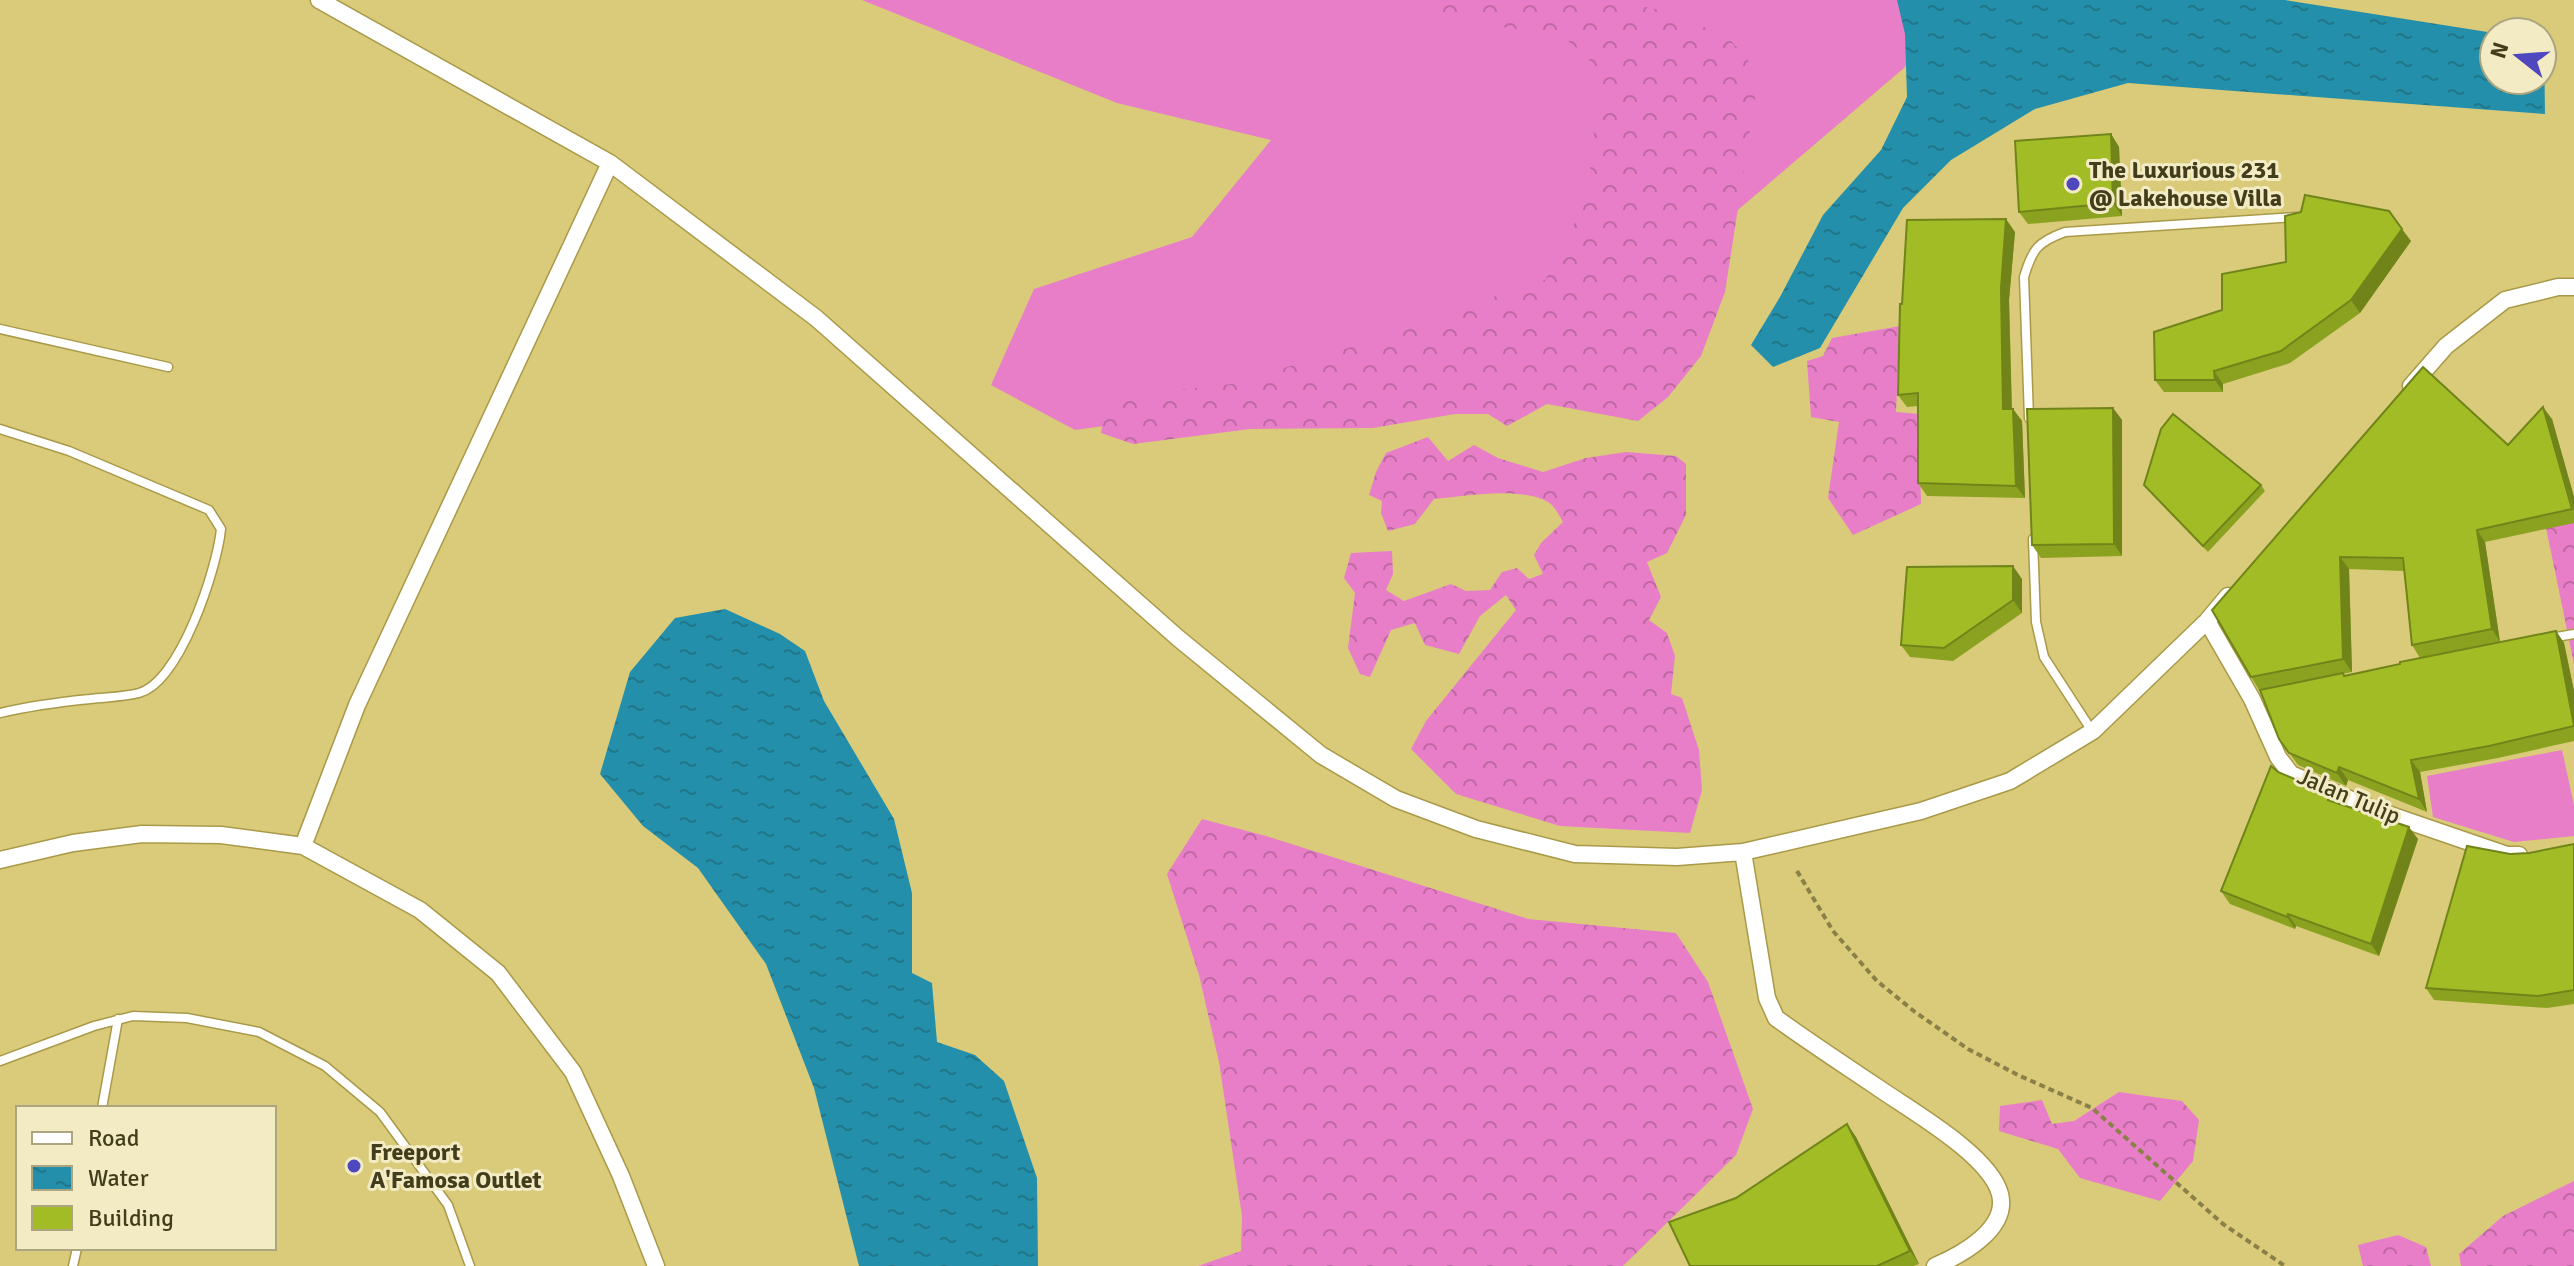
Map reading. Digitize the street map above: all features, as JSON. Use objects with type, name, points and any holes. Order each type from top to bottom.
[{"type":"street","points":[[319,0],[610,163],[816,318],[1178,638],[1321,755],[1396,799],[1476,829],[1575,854],[1677,857],[1743,852],[1921,811],[2010,781],[2093,731],[2207,621],[2238,585]]},
{"type":"street","points":[[303,846],[357,705],[610,163]]},
{"type":"street","points":[[2404,394],[2446,346],[2505,300],[2558,287],[2574,287]]},
{"type":"street","name":"Jalan Tulip","points":[[2207,621],[2260,697],[2278,757],[2291,774],[2373,809],[2507,855],[2536,855]]},
{"type":"street","points":[[0,860],[73,843],[142,834],[221,835],[303,846],[420,910],[498,973],[573,1072],[621,1176],[656,1266]]},
{"type":"street","points":[[1743,852],[1767,998],[1776,1018],[1954,1139],[1987,1170],[2001,1196],[1998,1219],[1982,1237],[1953,1258],[1935,1266]]},
{"type":"lane","points":[[2029,434],[2024,277],[2030,255],[2045,239],[2065,232],[2299,217]]},
{"type":"lane","points":[[0,329],[168,367]]},
{"type":"lane","points":[[0,429],[69,451],[209,510],[221,529],[215,566],[203,599],[178,654],[163,678],[141,693],[37,705],[0,713]]},
{"type":"lane","points":[[2033,528],[2036,622],[2044,657],[2093,731]]},
{"type":"lane","points":[[2546,639],[2574,634]]},
{"type":"lane","points":[[0,1061],[94,1026],[133,1016],[187,1018],[259,1032],[325,1066],[380,1112],[448,1205],[470,1266]]},
{"type":"lane","points":[[102,1106],[118,1019]]},
{"type":"path","points":[[1797,871],[1833,931],[1877,981],[1915,1012],[1968,1049],[2092,1108],[2223,1224],[2285,1266]]},
{"type":"green space","points":[[862,0],[1949,0],[1904,68],[1614,316],[1453,377],[1075,430],[991,385],[1034,289],[1192,237],[1271,140],[1117,103]]},
{"type":"green space","points":[[1410,0],[1613,0],[1660,10],[1727,36],[1759,73],[1725,292],[1701,356],[1668,397],[1638,421],[1547,404],[1507,426],[1488,414],[1455,414],[1373,428],[1250,429],[1133,444],[1101,433],[1108,395],[1232,384],[1442,319],[1490,298],[1545,280],[1568,244],[1590,171],[1597,101],[1589,58],[1563,37],[1432,15]]},
{"type":"green space","points":[[1900,326],[1896,412],[1919,414],[1921,504],[1853,535],[1828,498],[1839,422],[1811,417],[1807,361],[1823,356],[1832,338]]},
{"type":"green space","points":[[1428,437],[1448,461],[1474,445],[1498,458],[1543,472],[1586,458],[1626,452],[1676,456],[1686,464],[1686,515],[1667,553],[1647,562],[1661,597],[1649,620],[1667,633],[1675,656],[1671,694],[1682,698],[1699,750],[1702,790],[1690,833],[1560,826],[1456,794],[1411,749],[1426,721],[1516,610],[1506,595],[1480,616],[1459,654],[1425,645],[1415,623],[1391,630],[1370,677],[1360,674],[1348,648],[1355,593],[1344,578],[1351,553],[1392,551],[1393,574],[1386,590],[1404,601],[1451,584],[1466,591],[1490,590],[1502,572],[1517,568],[1529,579],[1543,574],[1534,555],[1541,543],[1563,522],[1550,503],[1536,497],[1492,493],[1434,499],[1415,524],[1388,531],[1381,513],[1382,501],[1369,495],[1376,472],[1386,453]]},
{"type":"green space","points":[[2574,510],[2574,664],[2544,518]]},
{"type":"green space","points":[[2562,750],[2574,805],[2574,836],[2514,842],[2433,817],[2427,776]]},
{"type":"green space","points":[[1202,819],[1266,836],[1528,919],[1676,933],[1708,982],[1753,1109],[1736,1155],[1623,1266],[1198,1266],[1241,1251],[1242,1216],[1219,1062],[1199,975],[1167,874]]},
{"type":"green space","points":[[2119,1092],[2182,1101],[2199,1120],[2193,1161],[2160,1201],[2080,1178],[2058,1149],[1999,1131],[2000,1106],[2042,1100],[2052,1124],[2074,1121]]},
{"type":"green space","points":[[2574,1181],[2574,1266],[2461,1266],[2459,1254],[2503,1216]]},
{"type":"green space","points":[[2398,1235],[2426,1247],[2431,1266],[2363,1266],[2358,1245]]},
{"type":"water","points":[[1897,0],[2285,0],[2478,30],[2478,96],[2545,96],[2545,114],[2128,83],[2035,109],[1951,160],[1903,208],[1820,348],[1773,367],[1751,345],[1823,215],[1881,150],[1907,97],[1905,34]]},
{"type":"water","points":[[725,609],[780,634],[805,651],[824,701],[894,819],[912,893],[912,973],[932,983],[937,1042],[975,1055],[1004,1081],[1037,1178],[1038,1266],[859,1266],[814,1088],[766,964],[698,868],[643,826],[600,774],[630,672],[675,618]]},
{"type":"building","name":"The Luxurious 231 @ Lakehouse Villa","points":[[2111,134],[2113,203],[2019,212],[2015,141]]},
{"type":"building","points":[[2305,195],[2389,211],[2402,229],[2351,300],[2281,351],[2214,371],[2215,380],[2155,380],[2154,332],[2222,310],[2222,274],[2286,262],[2285,216],[2301,212]]},
{"type":"building","points":[[2006,219],[2001,288],[2003,409],[2013,409],[2016,486],[1918,483],[1918,393],[1898,395],[1900,304],[1907,220]]},
{"type":"building","points":[[2423,367],[2508,445],[2543,407],[2572,509],[2477,530],[2492,629],[2412,645],[2403,558],[2340,557],[2343,659],[2251,677],[2212,610]]},
{"type":"building","points":[[2113,408],[2114,544],[2032,545],[2027,409]]},
{"type":"building","points":[[2173,414],[2261,485],[2203,546],[2144,485],[2161,429]]},
{"type":"building","points":[[2013,566],[2013,600],[1944,648],[1901,645],[1907,567]]},
{"type":"building","points":[[2556,631],[2574,726],[2411,760],[2419,799],[2339,767],[2337,773],[2289,753],[2279,739],[2260,690],[2343,673],[2344,676]]},
{"type":"building","points":[[2271,766],[2278,772],[2330,794],[2328,800],[2409,827],[2371,944],[2288,914],[2287,917],[2221,891]]},
{"type":"building","points":[[2574,844],[2574,990],[2538,996],[2426,988],[2467,846],[2510,854]]},
{"type":"building","points":[[1847,1124],[1910,1251],[1877,1266],[1690,1266],[1669,1222],[1736,1198]]},
{"type":"place","name":"The Luxurious 231 @ Lakehouse Villa","points":[[2073,184]]},
{"type":"place","name":"Freeport A'Famosa Outlet","points":[[354,1166]]}]
